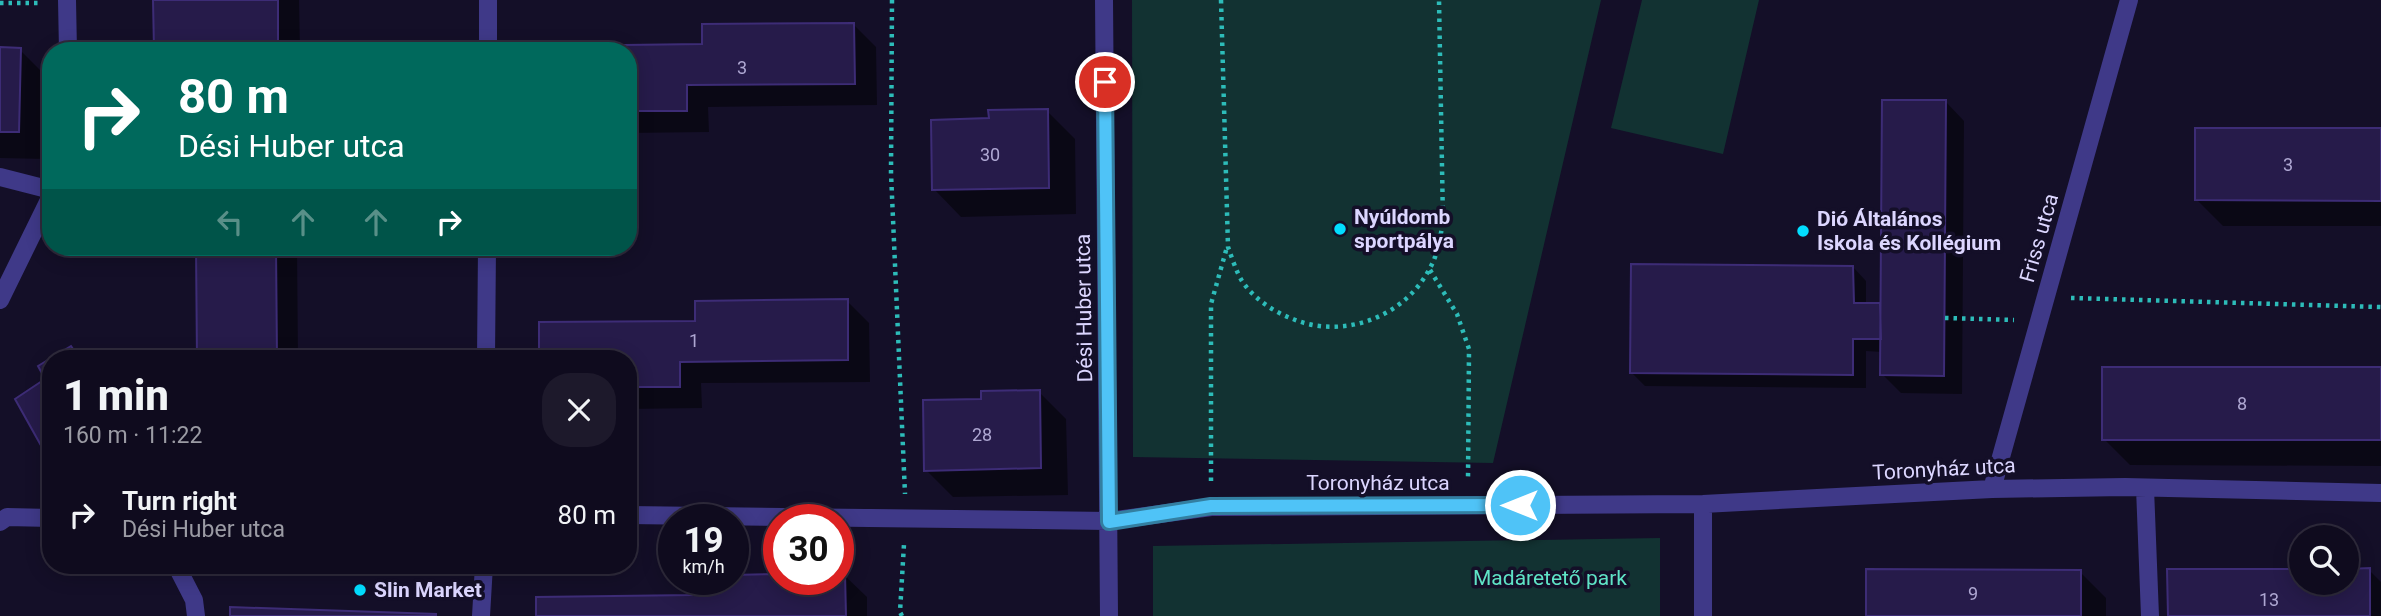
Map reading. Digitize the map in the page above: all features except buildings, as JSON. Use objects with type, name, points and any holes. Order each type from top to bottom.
[{"type":"street","points":[[488,0],[488,42]]},
{"type":"street","name":"Dési Huber utca","points":[[1104,0],[1109,616]]},
{"type":"street","name":"Friss utca","points":[[1992,489],[2129,0]]},
{"type":"street","points":[[67,2],[68,42]]},
{"type":"street","points":[[0,177],[42,187]]},
{"type":"street","points":[[0,300],[42,214]]},
{"type":"street","points":[[486,350],[487,256]]},
{"type":"street","points":[[2145,488],[2150,616]]},
{"type":"street","name":"Toronyház utca","points":[[637,515],[1109,522],[1211,506],[1703,504],[1992,489],[2145,488],[2381,493]]},
{"type":"street","points":[[1703,504],[1703,616]]},
{"type":"street","points":[[2,516],[42,518]]},
{"type":"street","points":[[181,574],[194,600],[196,616]]},
{"type":"street","points":[[481,616],[483,574]]},
{"type":"path","points":[[892,0],[891,173],[906,519],[900,612],[902,616]]},
{"type":"path","points":[[1211,506],[1211,304],[1228,247],[1221,0]]},
{"type":"path","points":[[1228,247],[1242,281],[1259,300],[1280,314],[1327,327],[1352,326],[1376,319],[1397,307],[1415,290],[1430,270],[1439,247],[1443,222],[1439,0]]},
{"type":"path","points":[[0,3],[67,2]]},
{"type":"path","points":[[1430,270],[1457,314],[1469,349],[1467,505]]},
{"type":"path","points":[[2045,298],[2381,307]]},
{"type":"path","points":[[1945,318],[2039,321]]},
{"type":"green space","name":"Nyúldomb sportpálya","points":[[1132,0],[1601,0],[1493,463],[1133,457]]},
{"type":"green space","points":[[1642,0],[1759,0],[1723,154],[1611,128]]},
{"type":"green space","name":"Madáretető park","points":[[1660,538],[1660,616],[1153,616],[1153,546]]},
{"type":"place","name":"Nyúldomb sportpálya","points":[[1340,229]]},
{"type":"place","name":"Dió Általános Iskola és Kollégium","points":[[1803,231]]},
{"type":"place","name":"Slin Market","points":[[360,590]]},
{"type":"route","points":[[1105,82],[1109,522],[1211,506],[1520,505]]}]
